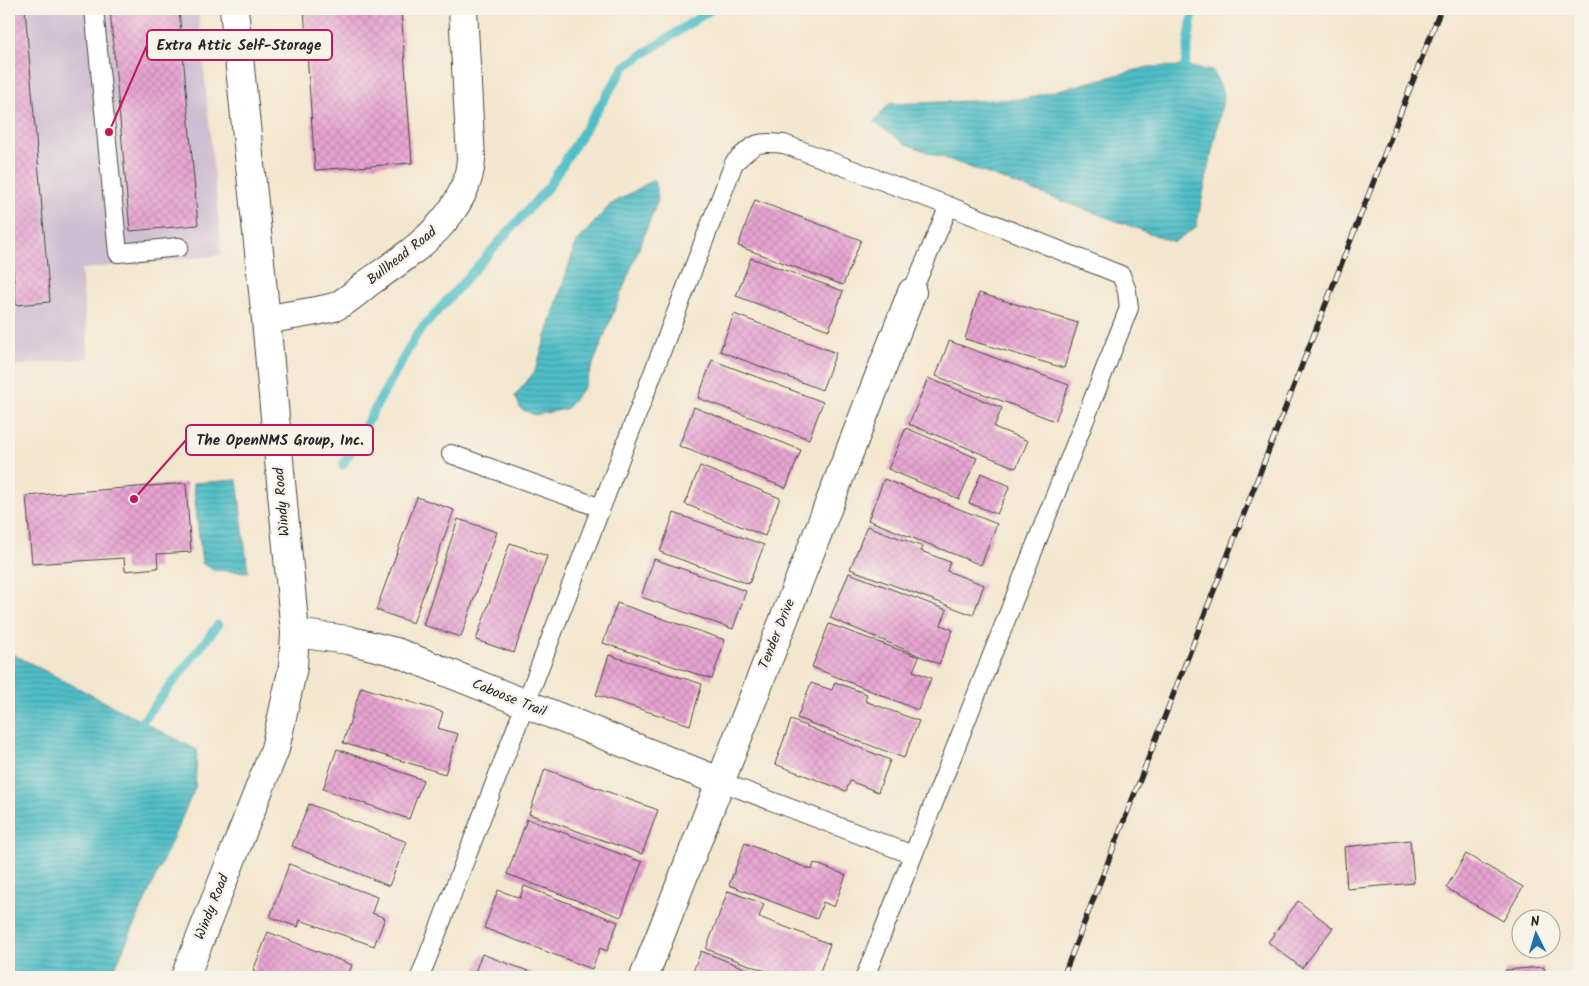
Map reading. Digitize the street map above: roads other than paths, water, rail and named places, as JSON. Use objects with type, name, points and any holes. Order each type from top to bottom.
[{"type":"street","name":"Windy Road","points":[[185,977],[275,749],[293,667],[295,633],[266,320],[234,9]]},
{"type":"street","name":"Bullhead Road","points":[[266,320],[336,307],[390,268],[441,226],[457,202],[471,170],[463,9]]},
{"type":"street","name":"Tender Drive","points":[[644,977],[719,781],[912,292]]},
{"type":"street","name":"Caboose Trail","points":[[295,633],[348,640],[396,652],[719,781]]},
{"type":"lane","points":[[94,9],[118,253],[179,248]]},
{"type":"lane","points":[[420,977],[734,163],[754,144],[784,144],[949,206],[1121,275],[1128,291],[1129,308],[865,977]]},
{"type":"lane","points":[[912,292],[949,206]]},
{"type":"lane","points":[[451,454],[601,508]]},
{"type":"lane","points":[[719,781],[913,855]]},
{"type":"water","points":[[1185,66],[1213,71],[1224,95],[1196,227],[1174,242],[906,144],[874,122],[889,104],[1024,99],[1148,67]]},
{"type":"water","points":[[655,179],[658,200],[584,387],[566,409],[535,415],[521,409],[515,396],[535,371],[576,243],[610,205]]},
{"type":"water","points":[[237,480],[248,572],[213,570],[202,563],[193,483]]},
{"type":"water","points":[[9,652],[197,750],[195,788],[111,977],[9,977]]},
{"type":"waterway","points":[[343,465],[417,334],[549,186],[625,66],[712,9]]},
{"type":"waterway","points":[[1185,66],[1193,9]]},
{"type":"waterway","points":[[141,723],[218,625]]},
{"type":"railway","points":[[1063,977],[1441,9]]},
{"type":"place","name":"Extra Attic Self-Storage","points":[[109,132]]},
{"type":"place","name":"The OpenNMS Group, Inc.","points":[[134,499]]}]
